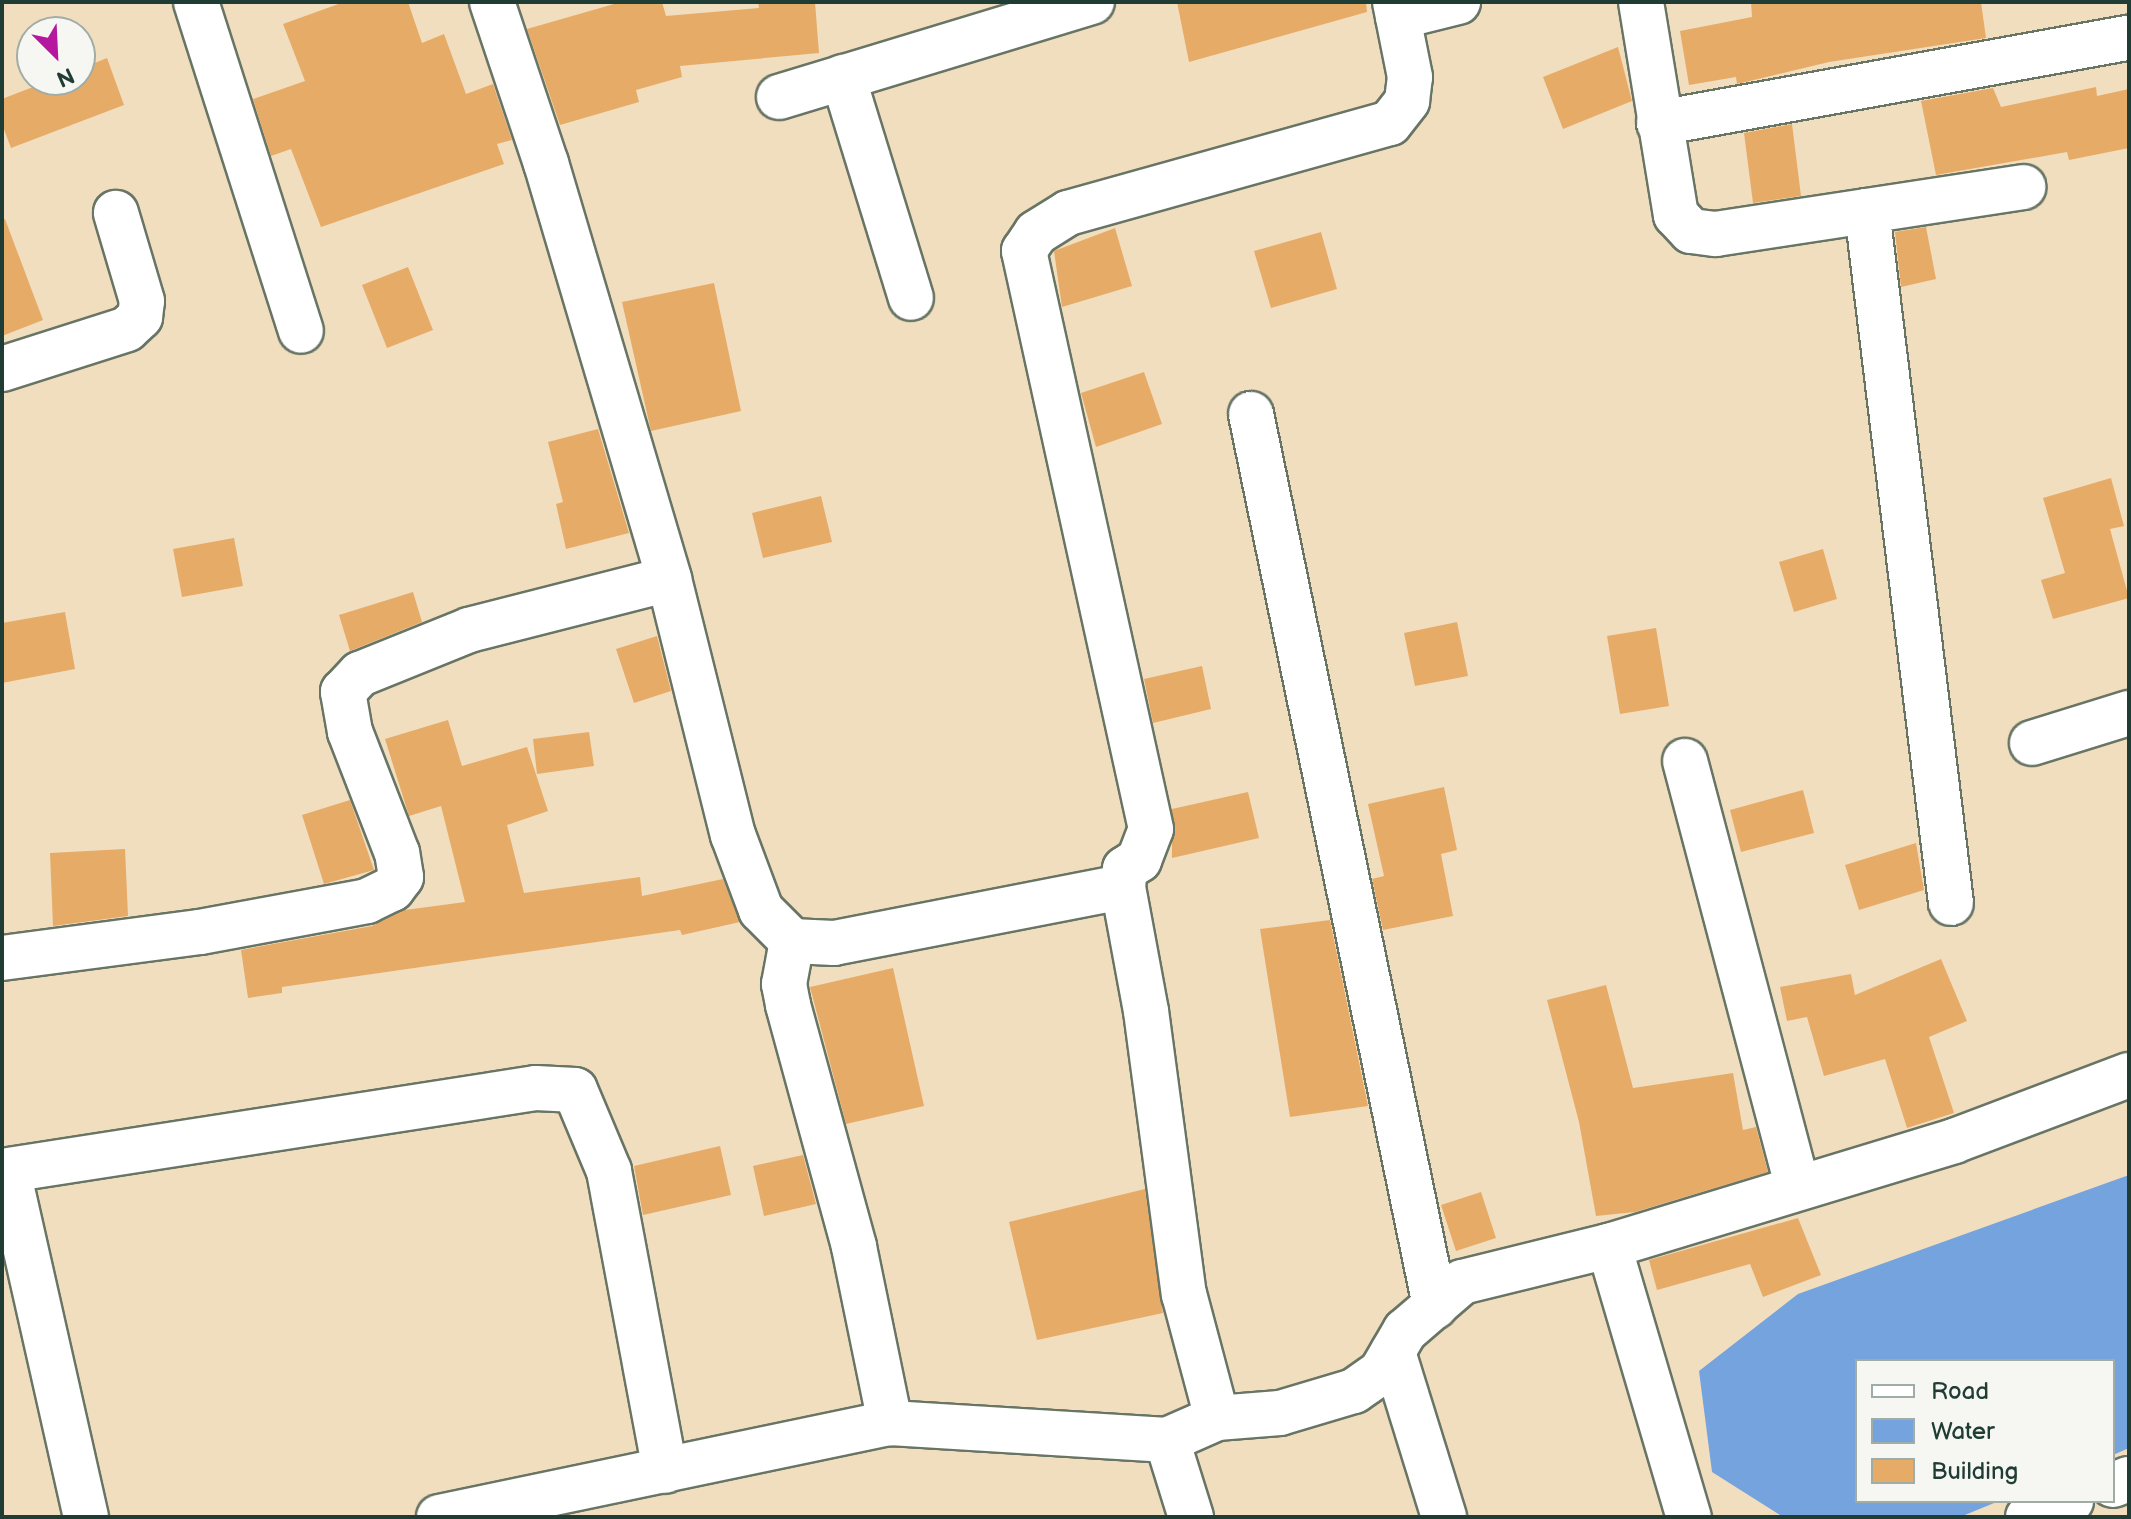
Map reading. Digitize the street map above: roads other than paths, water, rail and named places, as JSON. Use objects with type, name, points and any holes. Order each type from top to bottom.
[{"type":"street","points":[[196,2],[301,331]]},
{"type":"street","points":[[492,2],[546,163],[669,579],[733,835],[761,910],[792,941],[834,943],[1123,887]]},
{"type":"street","points":[[779,97],[1092,2]]},
{"type":"street","points":[[1217,1418],[1184,1294],[1146,1011],[1123,887],[1125,869],[1139,860],[1151,829],[1024,251],[1036,233],[1068,213],[1390,123],[1407,101],[1410,77],[1396,10],[1458,2]]},
{"type":"street","points":[[1641,2],[1676,215],[1691,231],[1716,234],[2023,187]]},
{"type":"street","points":[[1659,123],[2129,38]]},
{"type":"street","points":[[843,77],[911,298]]},
{"type":"street","points":[[1867,211],[1951,903]]},
{"type":"street","points":[[2,369],[127,329],[140,317],[142,301],[116,213]]},
{"type":"street","points":[[1251,414],[1435,1306]]},
{"type":"street","points":[[2,958],[200,932],[367,901],[392,889],[401,877],[397,853],[350,732],[343,692],[360,674],[469,630],[669,579]]},
{"type":"street","points":[[2032,743],[2129,713]]},
{"type":"street","points":[[1685,761],[1797,1185]]},
{"type":"street","points":[[792,941],[784,984],[788,1005],[851,1235],[890,1423]]},
{"type":"street","points":[[439,1517],[890,1423],[1167,1440],[1217,1418],[1280,1413],[1354,1391],[1381,1372],[1405,1331],[1462,1282],[1609,1246],[1797,1185],[1954,1141],[2129,1075]]},
{"type":"street","points":[[86,1517],[5,1171],[536,1088],[575,1090],[609,1171],[665,1471]]},
{"type":"street","points":[[1609,1246],[1689,1517]]},
{"type":"street","points":[[1393,1352],[1444,1517]]},
{"type":"street","points":[[1167,1440],[1191,1517]]},
{"type":"street","points":[[2028,1517],[2066,1503]]},
{"type":"water","points":[[2129,1175],[2129,1448],[2115,1454],[2115,1359],[1855,1359],[1855,1503],[1994,1503],[1960,1517],[1783,1517],[1712,1472],[1699,1371],[1798,1294]]}]
